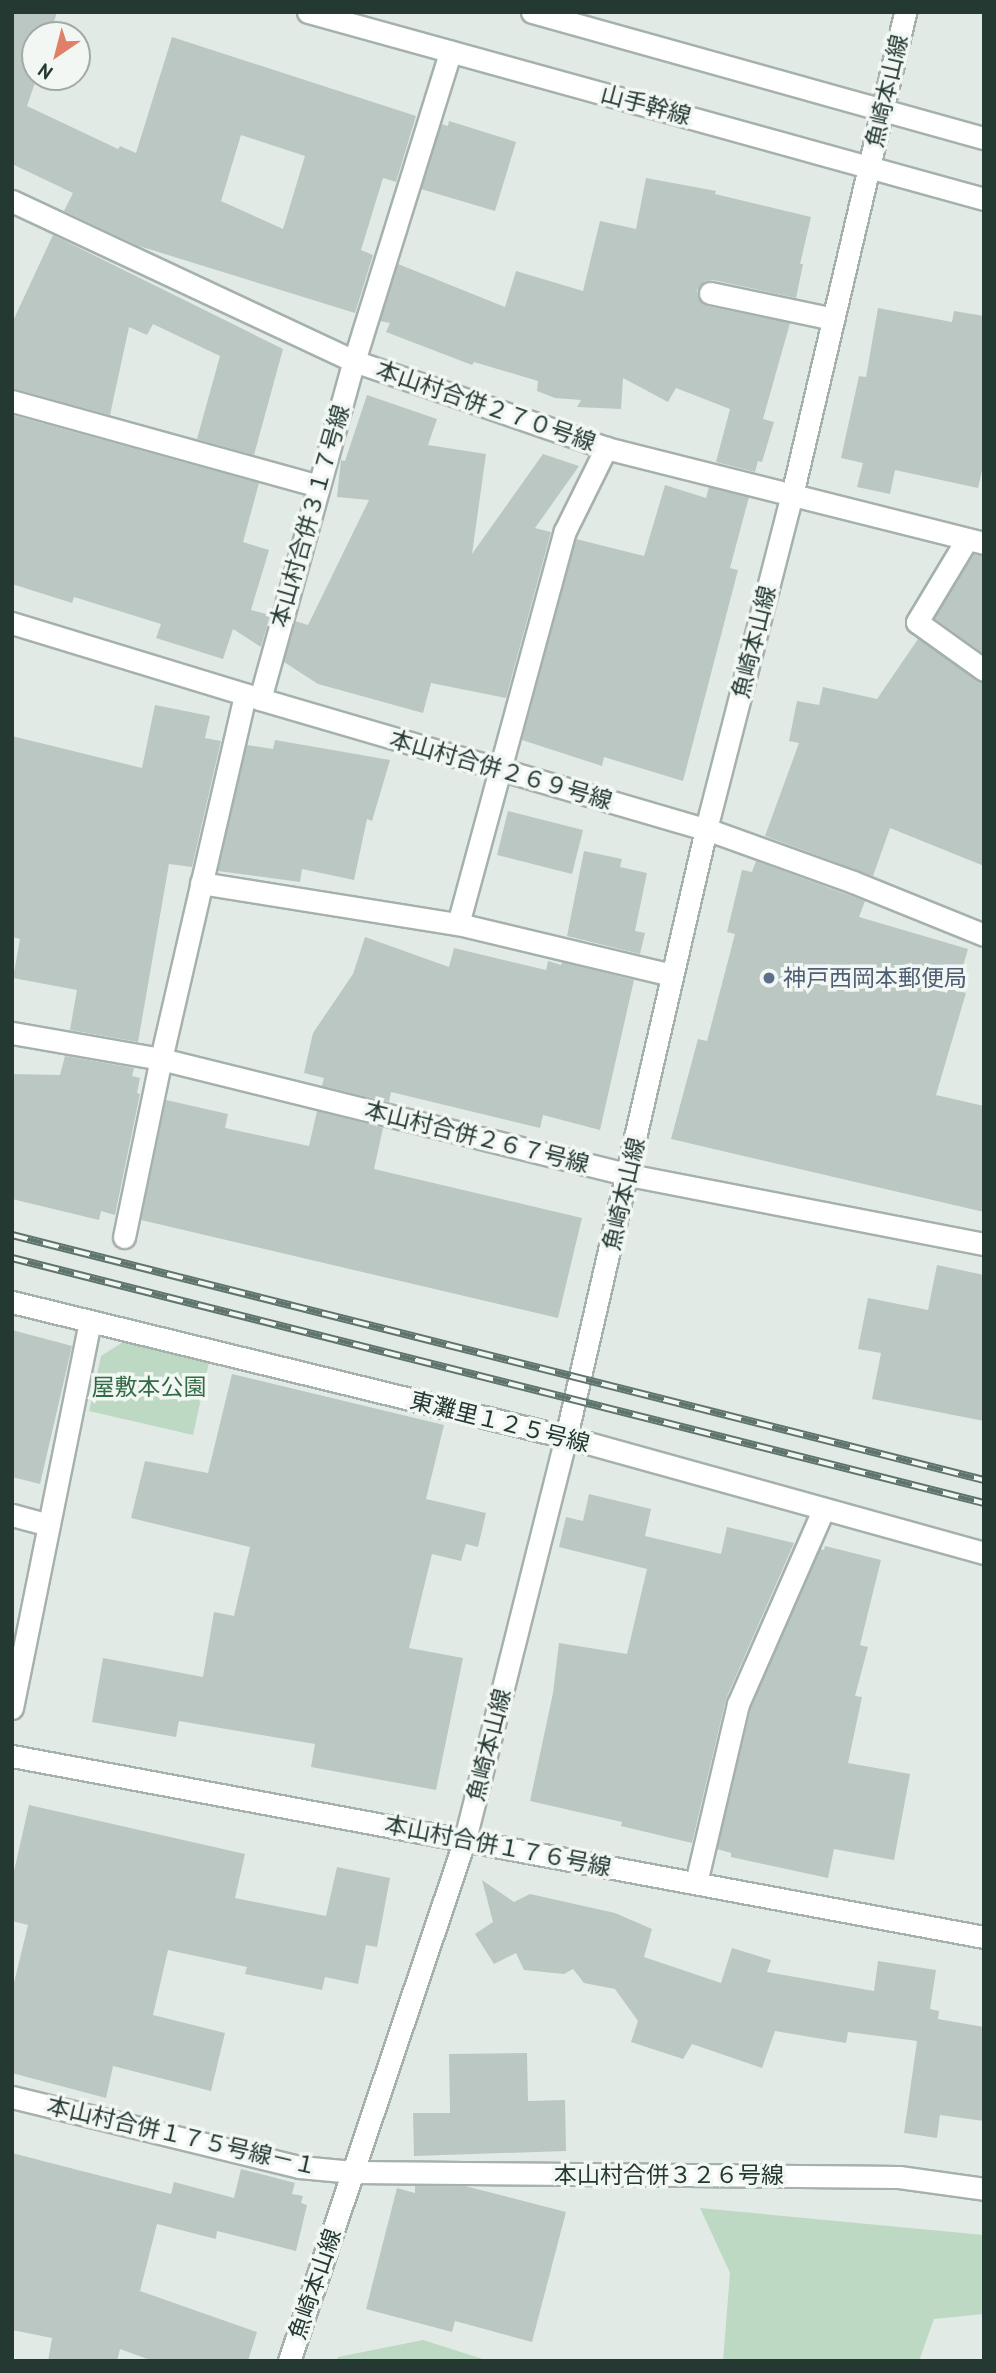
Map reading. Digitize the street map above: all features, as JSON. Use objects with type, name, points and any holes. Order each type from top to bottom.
[{"type":"street","name":"山手幹線","points":[[308,12],[984,199]]},
{"type":"street","points":[[532,12],[984,138]]},
{"type":"street","name":"魚崎本山線","points":[[289,2361],[465,1839],[566,1437],[629,1175],[706,829],[792,495],[905,12]]},
{"type":"street","name":"本山村合併３１７号線","points":[[124,1237],[160,1059],[201,883],[252,697],[450,52]]},
{"type":"street","name":"本山村合併２７０号線","points":[[12,201],[354,360],[606,448],[976,541]]},
{"type":"street","points":[[710,293],[833,319]]},
{"type":"street","points":[[12,401],[318,486]]},
{"type":"street","points":[[458,923],[565,531],[606,448]]},
{"type":"street","points":[[976,541],[917,622],[984,670]]},
{"type":"street","name":"本山村合併２６９号線","points":[[12,623],[252,697],[706,829],[853,882],[984,935]]},
{"type":"street","points":[[201,883],[458,923],[672,975]]},
{"type":"street","name":"本山村合併２６７号線","points":[[12,1032],[160,1059],[629,1175],[984,1244]]},
{"type":"street","name":"東灘里１２５号線","points":[[12,1302],[566,1437],[984,1553]]},
{"type":"street","points":[[12,1708],[90,1322]]},
{"type":"street","points":[[696,1883],[738,1704],[823,1510]]},
{"type":"street","points":[[12,1515],[50,1525]]},
{"type":"street","name":"本山村合併１７６号線","points":[[12,1756],[984,1937]]},
{"type":"street","name":"本山村合併１７５号線－１","points":[[12,2097],[300,2167],[353,2172]]},
{"type":"street","name":"本山村合併３２６号線","points":[[353,2172],[899,2177],[984,2189]]},
{"type":"green space","name":"屋敷本公園","points":[[123,1342],[209,1362],[193,1435],[89,1411],[101,1356]]},
{"type":"green space","points":[[700,2208],[984,2235],[984,2314],[934,2319],[919,2361],[723,2361],[730,2273]]},
{"type":"green space","points":[[423,2340],[489,2361],[336,2361],[338,2357]]},
{"type":"building","points":[[12,12],[57,12],[54,21],[21,21],[21,91],[32,91],[27,106],[118,149],[120,146],[136,153],[172,37],[416,116],[396,182],[383,178],[361,250],[373,255],[355,313],[139,246],[64,211],[73,193],[12,164]],"holes":[[[241,135],[305,156],[283,229],[221,201]]]},
{"type":"building","points":[[449,121],[516,142],[495,211],[421,189],[441,124],[448,126]]},
{"type":"building","points":[[646,178],[716,191],[715,194],[811,217],[800,264],[803,264],[796,298],[713,280],[705,281],[697,290],[698,298],[707,306],[790,323],[763,419],[774,422],[762,462],[758,461],[755,472],[716,462],[730,409],[676,388],[668,402],[623,378],[621,409],[577,407],[581,400],[555,398],[537,391],[538,381],[474,362],[472,365],[386,332],[390,323],[380,321],[398,264],[505,307],[516,271],[583,291],[600,221],[636,229]]},
{"type":"building","points":[[53,235],[283,349],[254,455],[197,439],[220,356],[153,324],[147,335],[129,327],[110,415],[12,388],[12,323]]},
{"type":"building","points":[[878,308],[952,322],[954,311],[984,316],[984,462],[978,488],[895,470],[890,494],[857,487],[863,463],[841,458],[859,376],[866,377]]},
{"type":"building","points":[[367,395],[437,419],[428,445],[486,454],[472,554],[543,454],[579,466],[535,528],[551,532],[506,698],[431,683],[423,713],[318,684],[284,662],[295,621],[308,625],[369,500],[337,497],[341,460],[345,461]]},
{"type":"building","points":[[12,415],[259,483],[243,542],[269,550],[251,610],[270,615],[261,647],[233,629],[223,659],[156,638],[161,624],[74,597],[72,603],[12,584]]},
{"type":"building","points":[[665,485],[706,498],[709,487],[749,497],[730,568],[738,570],[683,781],[604,757],[602,766],[522,740],[576,539],[644,556]]},
{"type":"building","points":[[974,554],[984,556],[984,654],[934,618]]},
{"type":"building","points":[[918,639],[984,683],[984,866],[890,828],[873,876],[765,836],[799,743],[789,741],[797,701],[819,705],[823,687],[877,699]]},
{"type":"building","points":[[155,705],[210,716],[205,738],[221,741],[192,867],[169,864],[138,1042],[70,1030],[77,990],[13,978],[20,939],[12,937],[12,736],[142,768]]},
{"type":"building","points":[[275,740],[390,760],[372,821],[367,819],[354,880],[302,869],[300,882],[218,871],[247,745],[273,749]]},
{"type":"building","points":[[508,811],[583,830],[572,874],[497,855]]},
{"type":"building","points":[[584,851],[622,859],[620,867],[647,873],[635,931],[645,933],[640,954],[567,936]]},
{"type":"building","points":[[756,861],[865,901],[859,917],[968,949],[956,990],[966,993],[936,1095],[984,1106],[984,1212],[671,1139],[698,1039],[707,1041],[735,934],[727,932],[742,870],[752,872]]},
{"type":"building","points":[[365,937],[449,967],[454,948],[546,970],[548,961],[561,965],[562,962],[634,980],[600,1130],[543,1115],[540,1128],[391,1092],[389,1102],[322,1086],[324,1078],[304,1073],[313,1033],[353,974]]},
{"type":"building","points":[[65,1056],[134,1068],[132,1076],[140,1078],[137,1093],[140,1094],[115,1215],[101,1211],[99,1220],[12,1199],[12,1074],[60,1075]]},
{"type":"building","points":[[166,1100],[228,1114],[225,1128],[309,1146],[317,1111],[383,1128],[374,1169],[582,1218],[558,1318],[141,1220]]},
{"type":"building","points":[[937,1265],[984,1275],[984,1421],[872,1399],[881,1353],[858,1349],[868,1298],[928,1310]]},
{"type":"building","points":[[12,1330],[72,1346],[40,1484],[12,1477]]},
{"type":"building","points":[[232,1374],[444,1425],[426,1499],[486,1513],[478,1547],[466,1544],[461,1561],[432,1554],[409,1648],[463,1658],[436,1790],[311,1767],[315,1744],[179,1721],[176,1737],[92,1722],[103,1658],[203,1677],[214,1612],[234,1616],[250,1547],[131,1518],[145,1461],[208,1473]]},
{"type":"building","points":[[589,1494],[651,1509],[645,1536],[721,1554],[727,1527],[794,1543],[726,1699],[692,1843],[621,1826],[622,1822],[530,1801],[553,1693],[559,1643],[627,1654],[647,1569],[559,1547],[566,1517],[583,1521]]},
{"type":"building","points":[[825,1546],[881,1560],[860,1645],[868,1647],[855,1696],[862,1697],[848,1763],[910,1774],[894,1860],[834,1849],[828,1878],[731,1857],[731,1853],[717,1849],[751,1708],[820,1549],[824,1550]]},
{"type":"building","points":[[29,1805],[245,1854],[235,1898],[326,1916],[337,1867],[390,1878],[377,1947],[366,1945],[358,1984],[325,1977],[322,1990],[245,1974],[247,1967],[168,1950],[153,2015],[225,2033],[211,2091],[113,2066],[106,2098],[12,2073],[12,1991],[28,1925],[12,1921],[12,1880]]},
{"type":"building","points":[[482,1880],[514,1902],[530,1894],[615,1913],[652,1929],[644,1957],[721,1983],[732,1948],[771,1960],[767,1972],[874,1991],[878,1961],[936,1970],[930,2009],[939,2011],[938,2019],[984,2027],[984,2121],[940,2115],[937,2138],[904,2133],[917,2041],[848,2032],[846,2043],[775,2031],[762,2068],[692,2044],[683,2059],[631,2042],[638,2021],[615,1989],[584,1983],[573,1969],[564,1974],[524,1970],[516,1953],[494,1964],[475,1934],[493,1922]]},
{"type":"building","points":[[527,2053],[528,2101],[565,2100],[566,2151],[414,2156],[413,2113],[450,2113],[449,2054]]},
{"type":"building","points":[[12,2153],[171,2194],[174,2182],[234,2198],[241,2169],[295,2183],[292,2194],[303,2196],[301,2203],[307,2205],[296,2251],[217,2231],[216,2239],[157,2224],[140,2291],[257,2332],[248,2361],[153,2361],[120,2349],[117,2361],[48,2361],[52,2338],[12,2330]]},
{"type":"building","points":[[415,2186],[465,2186],[566,2212],[532,2342],[455,2321],[452,2332],[366,2309],[397,2188],[415,2193]]},
{"type":"railway","points":[[12,1235],[984,1480]]},
{"type":"railway","points":[[12,1258],[984,1503]]},
{"type":"place","name":"神戸西岡本郵便局","points":[[769,978]]}]
